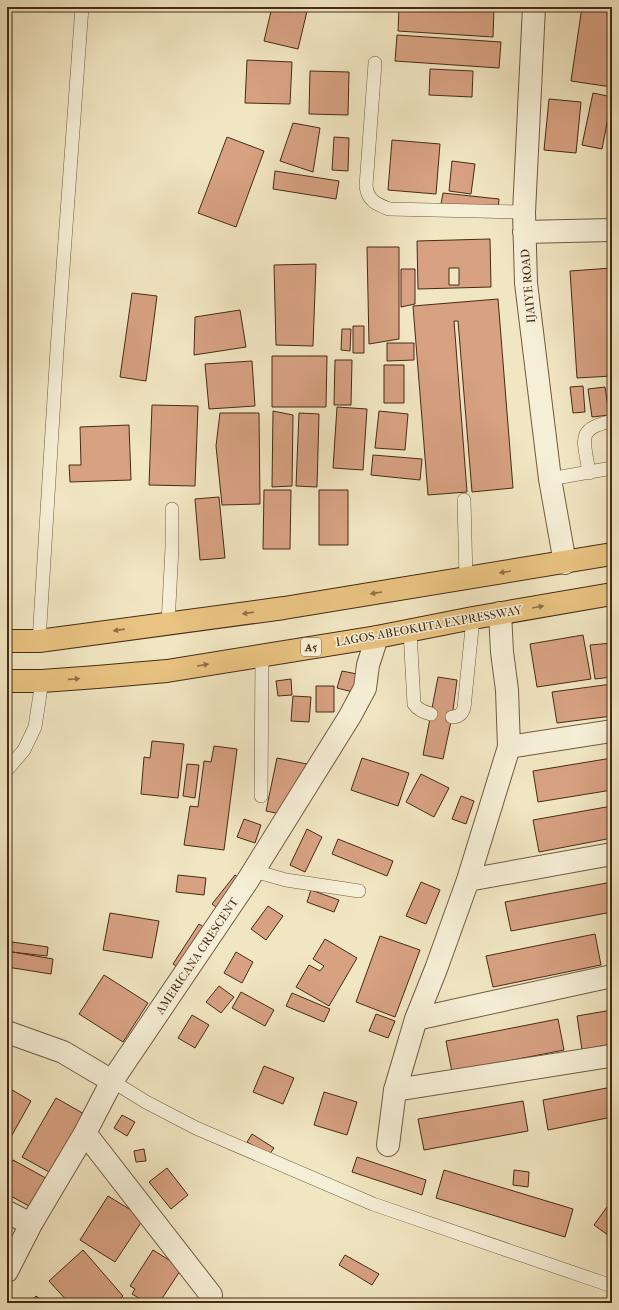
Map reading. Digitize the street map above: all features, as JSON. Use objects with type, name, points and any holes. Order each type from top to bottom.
[{"type":"highway","points":[[7,641],[39,641],[284,608],[565,563],[612,554]]},
{"type":"highway","name":"LAGOS-ABEOKUTA EXPRESSWAY","points":[[7,681],[42,681],[166,670],[410,631],[500,613],[612,594]]},
{"type":"street","name":"IJAIYE ROAD","points":[[534,7],[524,222],[526,283],[550,479],[565,563]]},
{"type":"street","points":[[524,222],[612,230]]},
{"type":"street","points":[[388,1145],[395,1090],[416,1019],[436,969],[468,880],[509,747],[507,690],[502,652],[500,613]]},
{"type":"street","name":"AMERICANA CRESCENT","points":[[7,1271],[32,1224],[85,1133],[112,1081],[254,871],[350,716],[365,688],[368,665],[377,636]]},
{"type":"street","points":[[509,747],[612,731]]},
{"type":"street","points":[[468,880],[612,854]]},
{"type":"street","points":[[416,1019],[612,976]]},
{"type":"street","points":[[7,1032],[63,1052],[112,1081]]},
{"type":"street","points":[[395,1090],[610,1056]]},
{"type":"street","points":[[85,1133],[211,1295]]},
{"type":"street","points":[[7,1212],[32,1224]]},
{"type":"lane","points":[[39,641],[57,350],[82,7]]},
{"type":"lane","points":[[375,63],[366,186],[367,195],[376,205],[389,209],[524,222]]},
{"type":"lane","points":[[589,473],[584,436],[587,430],[598,424],[612,421]]},
{"type":"lane","points":[[550,479],[612,468]]},
{"type":"lane","points":[[464,500],[466,578]]},
{"type":"lane","points":[[168,624],[172,548],[172,509]]},
{"type":"lane","points":[[452,717],[460,715],[464,708],[473,618]]},
{"type":"lane","points":[[410,631],[414,704],[417,708],[430,714]]},
{"type":"lane","points":[[261,796],[262,655]]},
{"type":"lane","points":[[7,770],[24,750],[35,727],[42,681]]},
{"type":"lane","points":[[254,871],[286,880],[359,891]]},
{"type":"lane","points":[[112,1081],[146,1102],[196,1128],[373,1204],[612,1286]]},
{"type":"building","points":[[272,7],[308,7],[298,49],[264,41]]},
{"type":"building","points":[[399,7],[494,7],[493,37],[398,31]]},
{"type":"building","points":[[582,7],[612,7],[612,87],[571,81]]},
{"type":"building","points":[[397,35],[501,42],[499,68],[395,61]]},
{"type":"building","points":[[247,60],[292,62],[290,104],[245,103]]},
{"type":"building","points":[[430,69],[473,71],[472,97],[429,95]]},
{"type":"building","points":[[310,71],[349,72],[348,115],[309,114]]},
{"type":"building","points":[[593,93],[612,97],[602,149],[582,145]]},
{"type":"building","points":[[549,99],[581,102],[576,153],[544,150]]},
{"type":"building","points":[[293,123],[320,128],[313,172],[280,161]]},
{"type":"building","points":[[227,137],[264,151],[236,227],[198,213]]},
{"type":"building","points":[[334,137],[349,138],[348,171],[332,170]]},
{"type":"building","points":[[392,140],[440,144],[436,194],[388,190]]},
{"type":"building","points":[[452,161],[475,164],[471,194],[449,191]]},
{"type":"building","points":[[275,171],[339,181],[336,199],[273,189]]},
{"type":"building","points":[[443,193],[499,199],[498,211],[441,204]]},
{"type":"building","points":[[490,239],[491,287],[418,289],[417,241]],"holes":[[[449,268],[459,268],[459,285],[449,285]]]},
{"type":"building","points":[[367,247],[399,247],[399,339],[369,344]]},
{"type":"building","points":[[316,264],[313,346],[276,345],[274,265]]},
{"type":"building","points":[[612,268],[612,376],[577,378],[570,271]]},
{"type":"building","points":[[401,269],[415,269],[415,304],[401,307]]},
{"type":"building","points":[[132,293],[157,296],[146,381],[120,377]]},
{"type":"building","points":[[498,299],[513,488],[472,492],[458,321],[454,321],[467,492],[428,495],[413,306]]},
{"type":"building","points":[[240,310],[246,347],[194,355],[195,317]]},
{"type":"building","points":[[353,326],[364,326],[364,353],[353,353]]},
{"type":"building","points":[[342,329],[351,329],[350,351],[341,350]]},
{"type":"building","points":[[387,343],[414,343],[414,360],[387,361]]},
{"type":"building","points":[[272,356],[327,356],[326,407],[272,407]]},
{"type":"building","points":[[335,360],[352,360],[351,405],[334,405]]},
{"type":"building","points":[[252,361],[255,406],[209,409],[205,364]]},
{"type":"building","points":[[384,365],[404,365],[404,403],[384,403]]},
{"type":"building","points":[[583,386],[585,412],[573,413],[570,387]]},
{"type":"building","points":[[605,387],[609,415],[592,417],[588,389]]},
{"type":"building","points":[[152,405],[198,406],[195,486],[149,485]]},
{"type":"building","points":[[337,407],[367,409],[363,470],[333,468]]},
{"type":"building","points":[[273,411],[293,415],[292,486],[272,487]]},
{"type":"building","points":[[379,411],[408,414],[405,450],[375,448]]},
{"type":"building","points":[[220,413],[259,413],[260,504],[222,505],[216,446]]},
{"type":"building","points":[[299,413],[319,414],[317,487],[296,486]]},
{"type":"building","points":[[129,425],[131,480],[70,482],[69,465],[81,465],[80,427]]},
{"type":"building","points":[[373,455],[422,459],[420,480],[371,475]]},
{"type":"building","points":[[264,490],[291,490],[290,549],[263,549]]},
{"type":"building","points":[[319,490],[348,490],[348,545],[319,545]]},
{"type":"building","points":[[219,497],[225,558],[200,560],[195,499]]},
{"type":"building","points":[[583,635],[591,679],[537,687],[530,644]]},
{"type":"building","points":[[612,643],[612,677],[595,679],[590,645]]},
{"type":"building","points":[[342,671],[357,674],[353,692],[337,688]]},
{"type":"building","points":[[438,677],[457,680],[452,717],[443,759],[423,755]]},
{"type":"building","points":[[291,679],[292,695],[278,696],[276,681]]},
{"type":"building","points":[[612,684],[612,716],[557,723],[552,692]]},
{"type":"building","points":[[316,686],[334,686],[334,712],[316,712]]},
{"type":"building","points":[[293,696],[311,697],[309,722],[291,721]]},
{"type":"building","points":[[152,741],[184,744],[178,798],[141,794],[144,757],[150,758]]},
{"type":"building","points":[[214,746],[237,749],[224,850],[184,845],[190,806],[198,807],[204,761],[211,762]]},
{"type":"building","points":[[277,758],[307,764],[296,817],[266,811]]},
{"type":"building","points":[[362,758],[409,773],[398,806],[351,790]]},
{"type":"building","points":[[612,758],[612,790],[538,802],[533,771]]},
{"type":"building","points":[[187,764],[199,765],[195,798],[183,796]]},
{"type":"building","points":[[421,774],[449,788],[434,817],[406,802]]},
{"type":"building","points":[[461,796],[474,801],[466,824],[452,819]]},
{"type":"building","points":[[612,806],[612,838],[539,852],[533,820]]},
{"type":"building","points":[[244,819],[261,825],[255,843],[237,837]]},
{"type":"building","points":[[307,829],[322,837],[305,872],[290,865]]},
{"type":"building","points":[[338,839],[393,861],[387,876],[332,854]]},
{"type":"building","points":[[178,875],[206,878],[204,895],[176,892]]},
{"type":"building","points":[[235,875],[249,886],[226,915],[212,904]]},
{"type":"building","points":[[421,882],[440,890],[426,924],[406,916]]},
{"type":"building","points":[[612,882],[612,912],[511,931],[505,902]]},
{"type":"building","points":[[311,890],[339,900],[334,912],[307,902]]},
{"type":"building","points":[[268,906],[283,916],[266,940],[251,929]]},
{"type":"building","points":[[110,913],[159,921],[152,958],[103,950]]},
{"type":"building","points":[[199,924],[211,932],[185,972],[173,964]]},
{"type":"building","points":[[595,934],[601,965],[493,987],[486,956]]},
{"type":"building","points":[[380,936],[420,950],[395,1017],[356,1002]]},
{"type":"building","points":[[325,939],[357,958],[329,1006],[296,987],[309,965],[320,971],[324,966],[313,959]]},
{"type":"building","points":[[12,942],[48,947],[47,956],[11,952]]},
{"type":"building","points":[[7,951],[53,959],[51,974],[7,967]]},
{"type":"building","points":[[236,952],[253,962],[242,983],[224,973]]},
{"type":"building","points":[[104,975],[148,1003],[123,1042],[79,1014]]},
{"type":"building","points":[[219,986],[234,997],[221,1013],[206,1002]]},
{"type":"building","points":[[241,992],[274,1010],[265,1026],[232,1008]]},
{"type":"building","points":[[292,993],[330,1009],[324,1022],[286,1006]]},
{"type":"building","points":[[612,1010],[612,1044],[582,1050],[577,1016]]},
{"type":"building","points":[[376,1014],[395,1021],[388,1038],[369,1031]]},
{"type":"building","points":[[192,1015],[209,1025],[195,1048],[178,1038]]},
{"type":"building","points":[[558,1019],[564,1050],[452,1072],[446,1041]]},
{"type":"building","points":[[264,1066],[294,1078],[283,1104],[253,1092]]},
{"type":"building","points":[[7,1087],[31,1101],[7,1144]]},
{"type":"building","points":[[612,1087],[612,1117],[548,1130],[543,1100]]},
{"type":"building","points":[[324,1092],[357,1102],[347,1135],[314,1125]]},
{"type":"building","points":[[56,1098],[93,1119],[60,1178],[22,1157]]},
{"type":"building","points":[[523,1101],[528,1131],[424,1150],[418,1119]]},
{"type":"building","points":[[122,1115],[135,1122],[127,1136],[114,1128]]},
{"type":"building","points":[[252,1134],[274,1148],[269,1155],[247,1142]]},
{"type":"building","points":[[144,1149],[146,1161],[136,1162],[134,1151]]},
{"type":"building","points":[[357,1157],[426,1180],[422,1195],[352,1172]]},
{"type":"building","points":[[13,1160],[53,1182],[38,1211],[7,1194],[7,1171]]},
{"type":"building","points":[[167,1168],[188,1195],[171,1209],[149,1182]]},
{"type":"building","points":[[444,1170],[573,1209],[565,1237],[436,1198]]},
{"type":"building","points":[[514,1170],[529,1172],[528,1187],[513,1185]]},
{"type":"building","points":[[108,1196],[144,1218],[115,1262],[80,1240]]},
{"type":"building","points":[[612,1200],[612,1238],[594,1225]]},
{"type":"building","points":[[83,1250],[123,1296],[120,1299],[123,1303],[84,1303],[80,1298],[74,1303],[69,1303],[49,1281]]},
{"type":"building","points":[[153,1250],[182,1268],[159,1303],[151,1299],[147,1303],[132,1294],[135,1289],[130,1286]]},
{"type":"building","points":[[345,1255],[379,1274],[372,1285],[339,1265]]},
{"type":"building","points":[[36,1296],[45,1303],[30,1303]]}]
